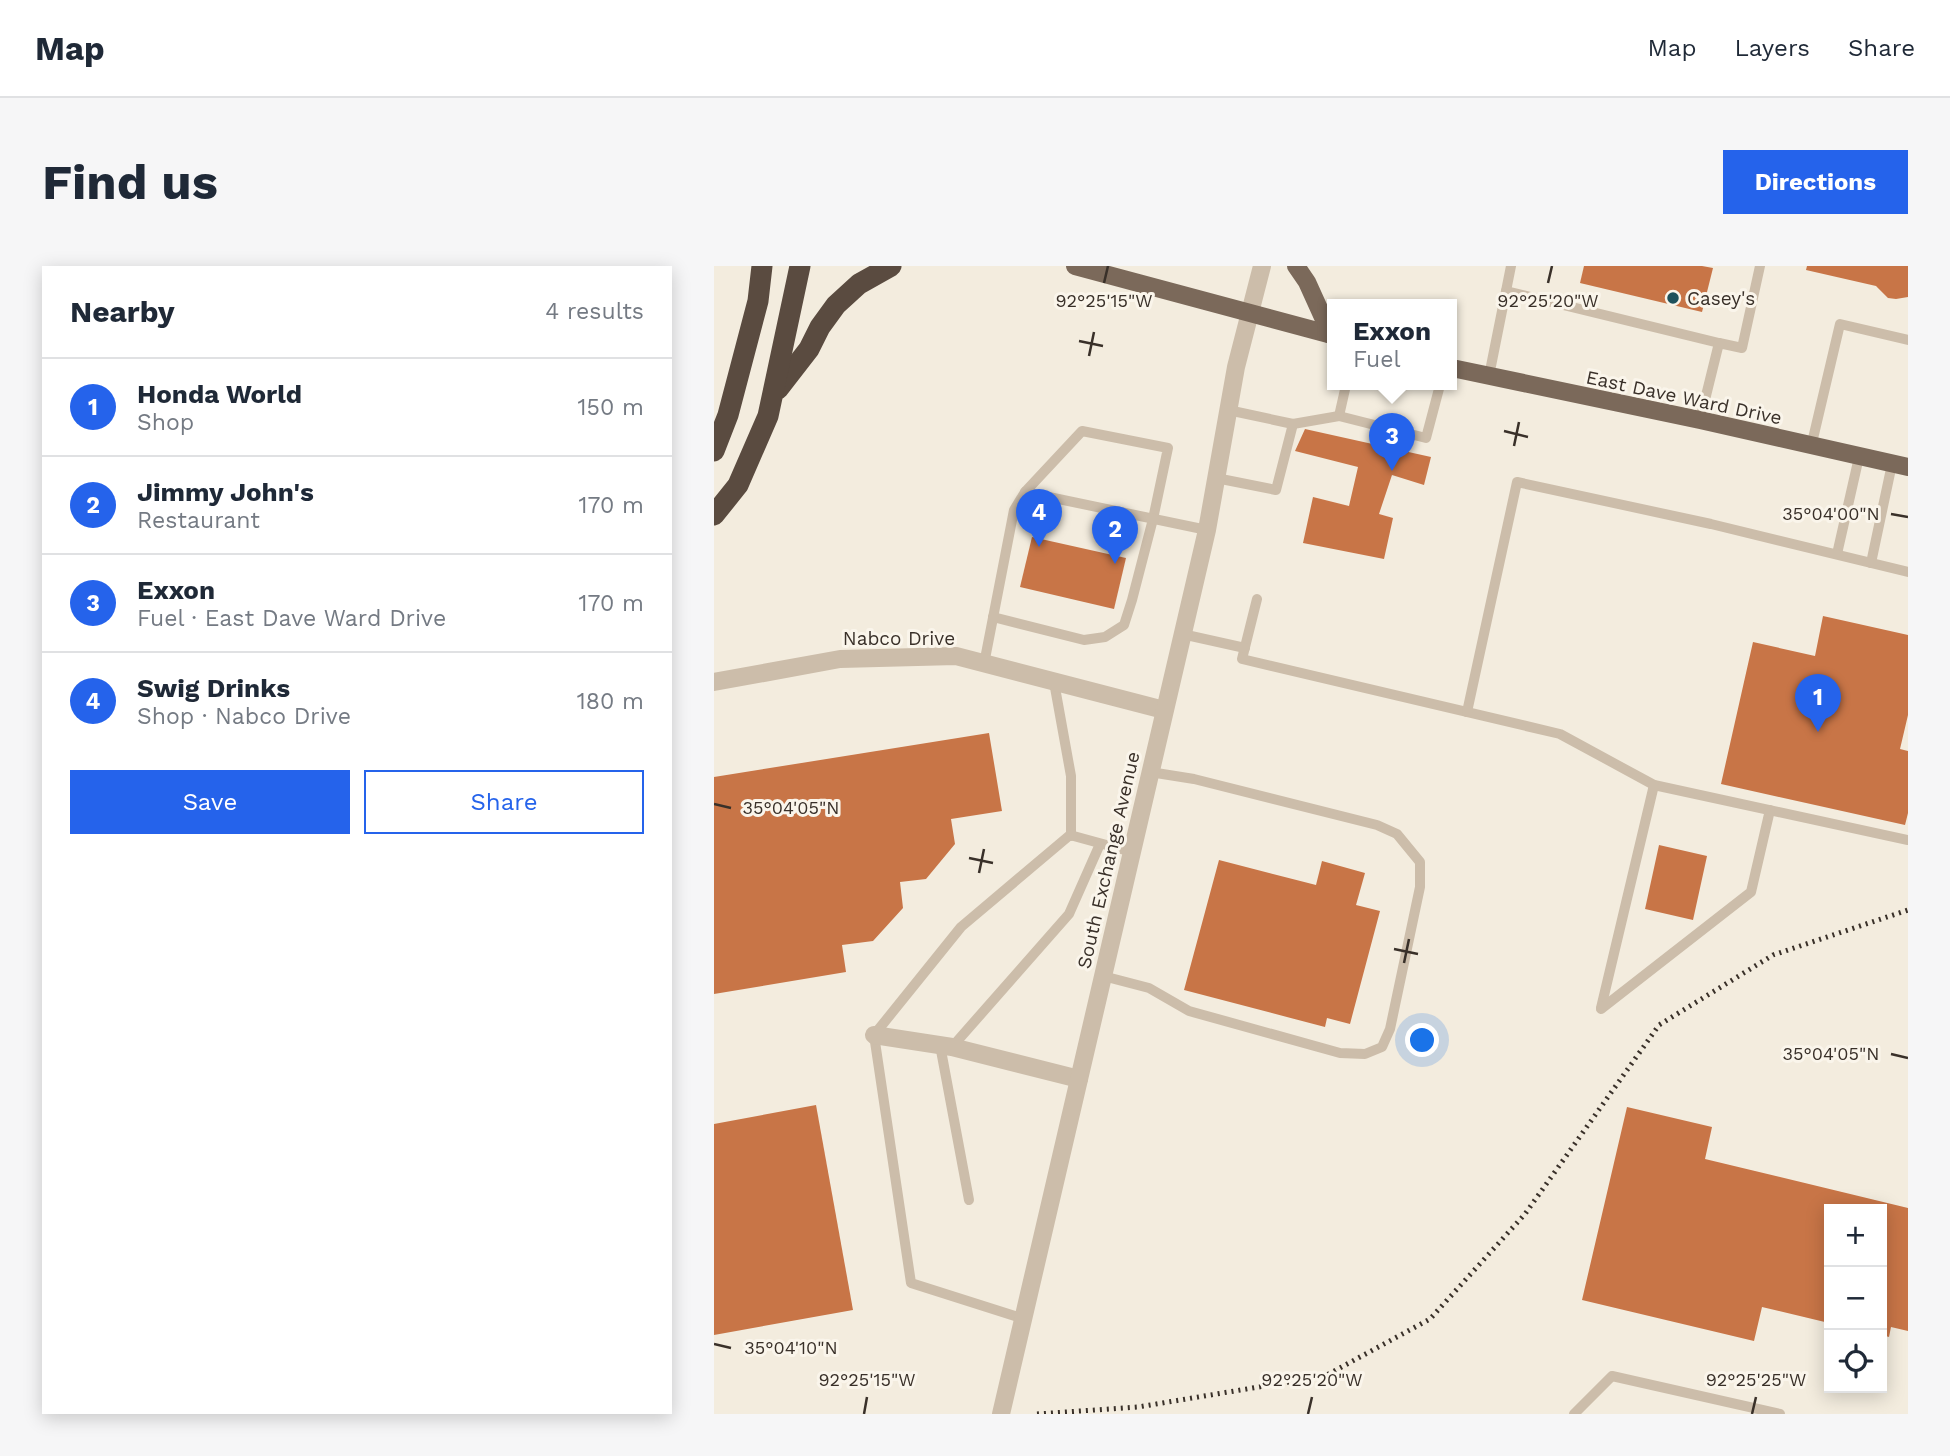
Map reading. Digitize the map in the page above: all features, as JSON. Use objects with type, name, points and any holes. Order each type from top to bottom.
[{"type":"highway","points":[[714,451],[728,415],[758,301],[762,266]]},
{"type":"highway","points":[[714,515],[738,485],[765,424],[775,393],[800,266]]},
{"type":"highway","points":[[775,393],[809,349],[820,327],[836,305],[859,284],[891,266]]},
{"type":"main road","points":[[1075,266],[1327,334]]},
{"type":"main road","points":[[1296,266],[1307,282],[1327,324]]},
{"type":"main road","name":"East Dave Ward Drive","points":[[1457,369],[1700,420],[1900,466]]},
{"type":"street","name":"South Exchange Avenue","points":[[1002,1414],[1207,530],[1248,314],[1262,266]]},
{"type":"street","name":"Nabco Drive","points":[[714,682],[840,659],[956,656],[1164,710]]},
{"type":"street","points":[[874,1035],[946,1046],[1079,1079]]},
{"type":"lane","points":[[1489,376],[1511,266]]},
{"type":"lane","points":[[1506,291],[1742,348],[1760,266]]},
{"type":"lane","points":[[1811,447],[1840,324],[1908,340]]},
{"type":"lane","points":[[1700,420],[1719,343]]},
{"type":"lane","points":[[1339,416],[1345,390]]},
{"type":"lane","points":[[1228,410],[1293,424],[1339,416],[1426,438],[1439,390]]},
{"type":"lane","points":[[1216,478],[1276,490],[1293,424]]},
{"type":"lane","points":[[984,664],[993,617],[1014,510],[1025,492],[1082,431],[1168,448],[1153,519],[1124,625],[1105,637],[1084,640],[993,617]]},
{"type":"lane","points":[[1837,554],[1859,457]]},
{"type":"lane","points":[[1871,563],[1900,466]]},
{"type":"lane","points":[[1466,712],[1517,482],[1700,521],[1908,572]]},
{"type":"lane","points":[[1025,492],[1207,530]]},
{"type":"lane","points":[[1257,599],[1242,659],[1560,734],[1654,785],[1908,840]]},
{"type":"lane","points":[[1182,634],[1245,648]]},
{"type":"lane","points":[[1054,682],[1070,776],[1071,836]]},
{"type":"lane","points":[[1103,976],[1149,988],[1189,1011],[1339,1053],[1365,1054],[1382,1047],[1390,1030],[1420,887],[1420,862],[1410,847],[1397,834],[1377,825],[1234,788],[1150,772]]},
{"type":"lane","points":[[1654,785],[1601,1009],[1751,892],[1770,810]]},
{"type":"lane","points":[[1071,836],[1132,852]]},
{"type":"lane","points":[[1024,1319],[911,1283],[874,1035],[961,927],[1071,836]]},
{"type":"lane","points":[[969,1200],[946,1046],[1069,914],[1100,844]]},
{"type":"lane","points":[[1574,1414],[1612,1376],[1780,1414]]},
{"type":"building","name":"Casey's","points":[[1584,266],[1713,268],[1702,312],[1580,283]]},
{"type":"building","points":[[1807,266],[1908,266],[1908,297],[1888,298],[1876,286],[1806,270]]},
{"type":"building","points":[[1305,429],[1431,457],[1424,485],[1392,475],[1379,514],[1393,518],[1384,559],[1303,543],[1313,497],[1349,506],[1358,467],[1295,451]]},
{"type":"building","points":[[1032,537],[1126,558],[1114,609],[1020,587]]},
{"type":"building","points":[[1823,616],[1908,635],[1908,715],[1900,749],[1908,751],[1908,813],[1905,825],[1721,784],[1753,642],[1815,656]]},
{"type":"building","points":[[989,733],[1002,811],[951,819],[955,844],[926,879],[900,882],[903,908],[873,941],[842,945],[846,972],[714,994],[714,777]]},
{"type":"building","points":[[1659,845],[1707,856],[1693,920],[1645,909]]},
{"type":"building","points":[[1219,860],[1316,885],[1322,861],[1365,873],[1356,905],[1380,911],[1350,1024],[1327,1018],[1325,1027],[1184,990]]},
{"type":"building","points":[[816,1105],[853,1310],[714,1335],[714,1124]]},
{"type":"building","points":[[1627,1107],[1712,1127],[1705,1159],[1908,1208],[1908,1331],[1891,1327],[1889,1337],[1887,1204],[1824,1204],[1824,1322],[1762,1307],[1754,1341],[1582,1300]]},
{"type":"railway","points":[[1037,1414],[1138,1407],[1325,1376],[1430,1319],[1525,1214],[1659,1025],[1773,955],[1908,910]]},
{"type":"place","name":"Casey's","points":[[1673,298]]},
{"type":"place","name":"Exxon","points":[[1392,471]]},
{"type":"place","name":"Swig Drinks","points":[[1039,547]]},
{"type":"place","name":"Jimmy John's","points":[[1115,564]]},
{"type":"place","name":"Honda World","points":[[1818,732]]}]
